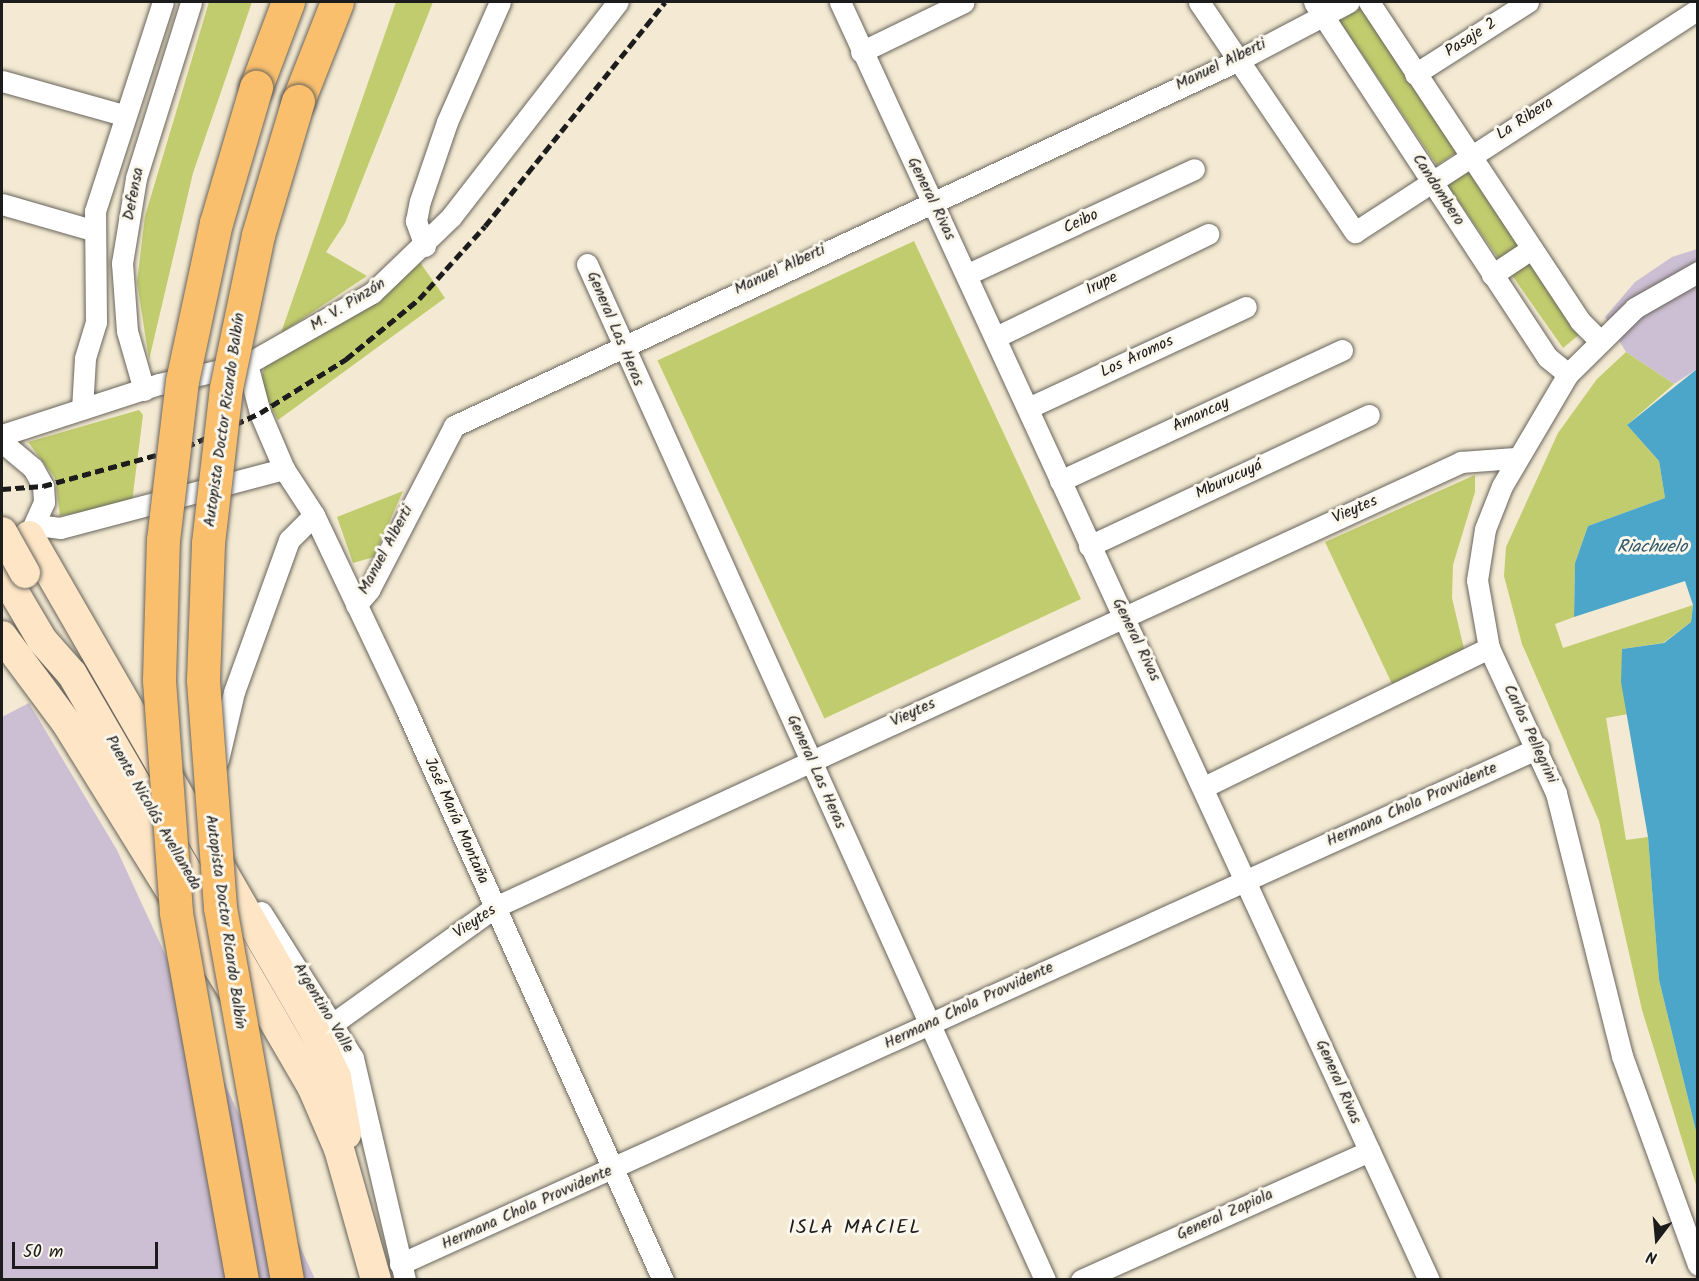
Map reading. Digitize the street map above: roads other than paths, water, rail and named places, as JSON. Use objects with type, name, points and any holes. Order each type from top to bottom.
[{"type":"highway","points":[[242,1280],[176,912],[161,750],[160,609],[171,460],[197,302],[235,155],[288,2]]},
{"type":"highway","name":"Autopista Doctor Ricardo Balbín","points":[[287,1280],[220,908],[205,748],[204,611],[215,466],[240,311],[277,168],[337,2]]},
{"type":"main road","name":"Puente Nicolás Avellaneda","points":[[22,531],[72,675]]},
{"type":"main road","points":[[22,531],[201,833],[328,1056],[341,1097],[347,1152],[348,1193]]},
{"type":"main road","name":"Puente Nicolás Avellaneda","points":[[2,572],[42,640],[72,675],[312,1086],[348,1193],[393,1274]]},
{"type":"main road","points":[[2,636],[68,725],[295,1090],[348,1193]]},
{"type":"street","points":[[425,246],[416,221],[420,201],[447,122],[500,2]]},
{"type":"street","name":"M. V. Pinzón","points":[[2,435],[144,390],[247,364],[372,293],[425,246],[618,2]]},
{"type":"street","points":[[861,52],[963,2]]},
{"type":"street","points":[[1200,2],[1239,60]]},
{"type":"street","points":[[1317,7],[1349,2]]},
{"type":"street","points":[[1369,2],[1531,249],[1598,339]]},
{"type":"street","name":"Pasaje 2","points":[[1415,74],[1528,2]]},
{"type":"street","points":[[82,409],[85,358],[96,322],[92,230],[156,3],[188,8]]},
{"type":"street","name":"General Rivas","points":[[847,4],[861,52],[968,274],[1089,546],[1125,615],[1206,786],[1246,879],[1429,1280]]},
{"type":"street","name":"Manuel Alberti","points":[[356,605],[369,590],[454,426],[931,200],[1239,60],[1292,27],[1317,7]]},
{"type":"street","name":"Candombero","points":[[1317,7],[1547,357],[1568,374]]},
{"type":"street","name":"Defensa","points":[[144,390],[127,331],[122,263],[136,178],[188,8]]},
{"type":"street","name":"La Ribera","points":[[1239,60],[1355,232],[1469,155],[1698,9]]},
{"type":"street","points":[[2,81],[123,115]]},
{"type":"street","name":"Ceibo","points":[[968,274],[1194,169]]},
{"type":"street","points":[[2,204],[92,230]]},
{"type":"street","name":"Irupe","points":[[996,337],[1208,234]]},
{"type":"street","points":[[1492,275],[1531,249]]},
{"type":"street","name":"General Las Heras","points":[[587,264],[621,345],[1045,1280]]},
{"type":"street","name":"Carlos Pellegrini","points":[[1698,273],[1635,308],[1598,339],[1568,374],[1515,458],[1480,551],[1478,589],[1489,648],[1538,748],[1573,850],[1622,1056],[1698,1265]]},
{"type":"street","name":"Los Aromos","points":[[1028,408],[1246,307]]},
{"type":"street","name":"Amancay","points":[[1060,481],[1342,350]]},
{"type":"street","name":"José María Montaña","points":[[247,364],[260,413],[284,469],[314,515],[495,908],[611,1171],[663,1280]]},
{"type":"street","name":"Mburucuyá","points":[[1089,546],[1369,415]]},
{"type":"street","points":[[2,442],[33,468],[43,486],[22,531],[2,549]]},
{"type":"street","name":"Vieytes","points":[[335,1022],[495,908],[1125,615],[1461,462],[1515,458]]},
{"type":"street","points":[[22,531],[60,528],[284,469]]},
{"type":"street","points":[[201,833],[234,692],[289,540],[314,515]]},
{"type":"street","points":[[1206,786],[1489,648]]},
{"type":"street","name":"Hermana Chola Provvidente","points":[[393,1274],[929,1024],[1538,748]]},
{"type":"street","name":"Argentino Valle","points":[[201,833],[236,875],[335,1022],[360,1076],[393,1274]]},
{"type":"street","name":"General Zapiola","points":[[1081,1280],[1370,1151]]},
{"type":"water","name":"Riachuelo","points":[[1697,369],[1697,1135],[1659,980],[1648,837],[1621,682],[1622,649],[1664,643],[1691,622],[1693,605],[1685,581],[1574,617],[1575,563],[1588,526],[1665,498],[1659,461],[1627,425]]},
{"type":"railway","points":[[2,489],[43,486],[186,447],[260,413],[346,359],[419,299],[485,226],[665,2]]},
{"type":"district","name":"ISLA MACIEL","points":[[855,1228]]}]
